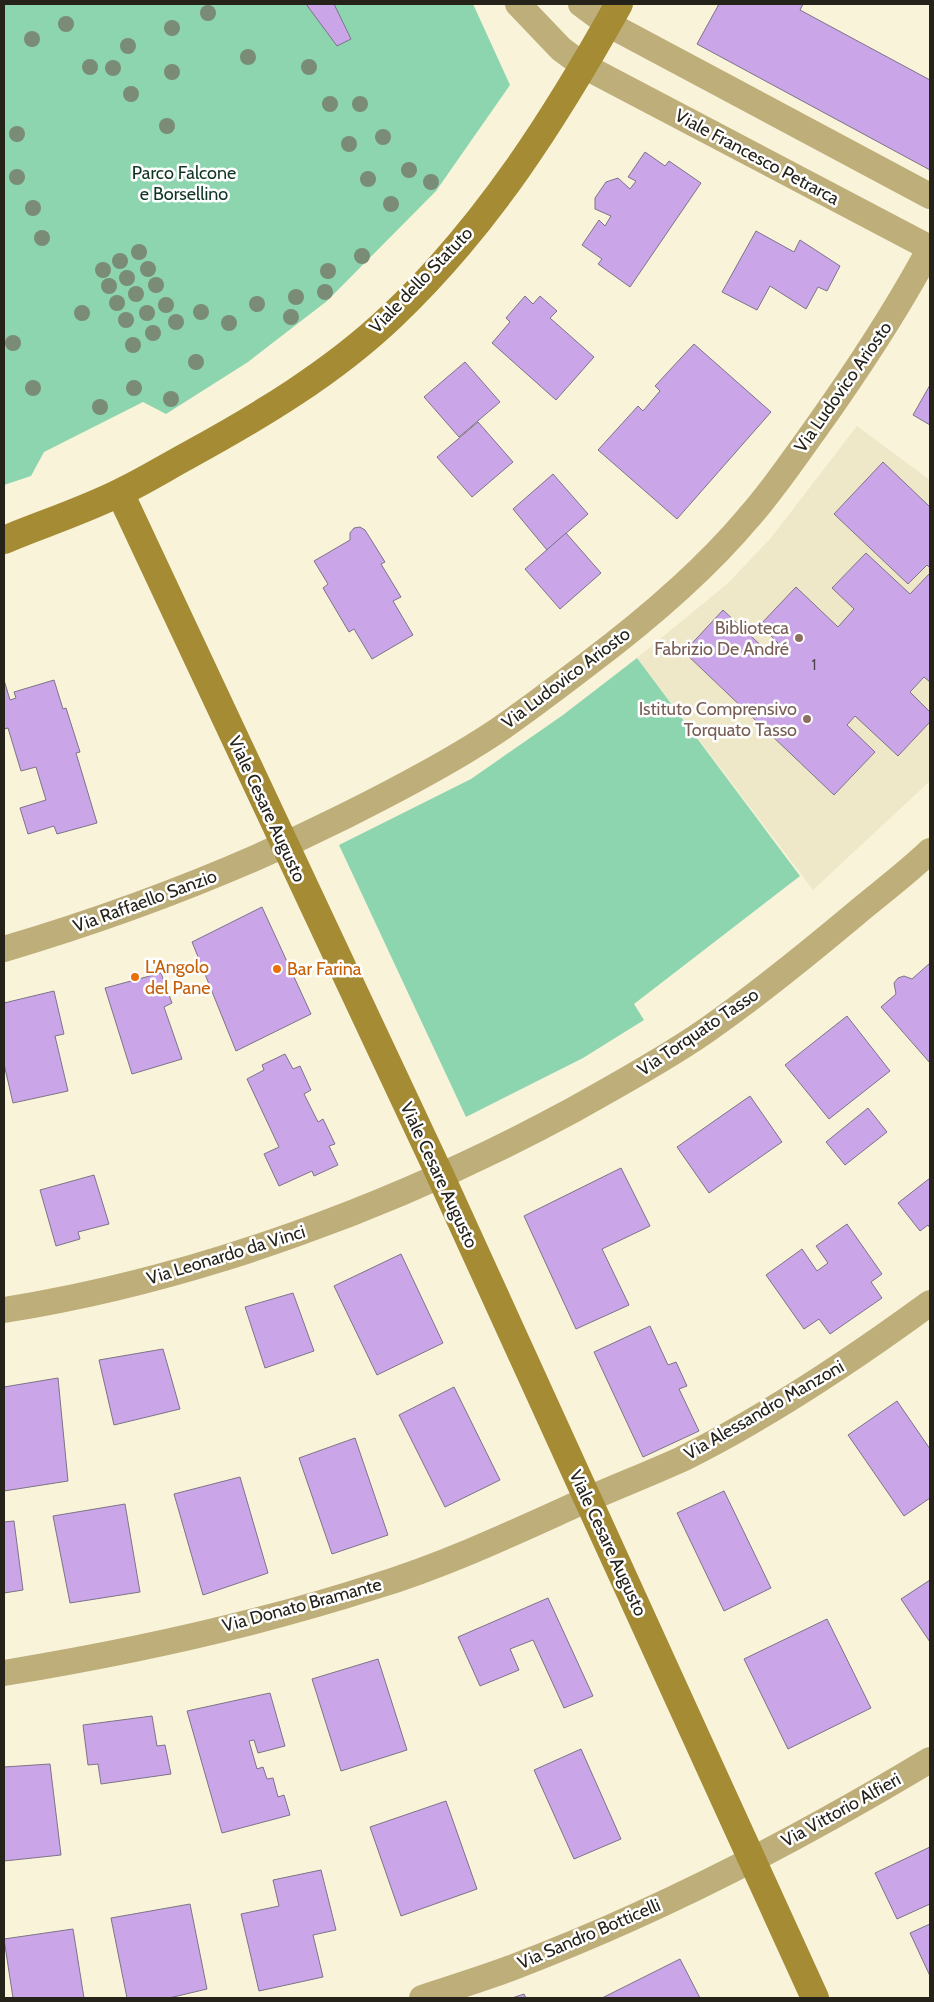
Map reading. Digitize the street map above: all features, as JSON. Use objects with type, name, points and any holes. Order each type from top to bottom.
[{"type":"main road","name":"Viale dello Statuto","points":[[4,540],[120,493],[289,397],[391,316],[442,263],[487,211],[533,149],[584,66],[613,14]]},
{"type":"main road","name":"Viale Cesare Augusto","points":[[120,493],[440,1175],[815,1998]]},
{"type":"street","name":"Viale Francesco Petrarca","points":[[518,4],[561,49],[584,66],[930,248]]},
{"type":"street","points":[[581,4],[613,14],[930,196]]},
{"type":"street","name":"Via Ludovico Ariosto","points":[[284,846],[418,779],[496,731],[625,635],[697,571],[749,518],[794,459],[866,357],[898,307],[930,248]]},
{"type":"street","name":"Via Raffaello Sanzio","points":[[4,949],[139,907],[284,846]]},
{"type":"street","name":"Via Torquato Tasso","points":[[440,1175],[517,1140],[653,1064],[703,1032],[810,951],[930,851]]},
{"type":"street","name":"Via Leonardo da Vinci","points":[[4,1310],[65,1300],[146,1280],[229,1255],[298,1233],[440,1175]]},
{"type":"street","name":"Via Alessandro Manzoni","points":[[588,1499],[682,1458],[749,1422],[846,1362],[930,1303]]},
{"type":"street","name":"Via Donato Bramante","points":[[4,1673],[90,1659],[259,1619],[374,1587],[481,1547],[588,1499]]},
{"type":"street","name":"Via Vittorio Alfieri","points":[[752,1860],[930,1760]]},
{"type":"street","name":"Via Sandro Botticelli","points":[[422,1998],[512,1968],[643,1912],[752,1860]]},
{"type":"shaded area","name":"Istituto Comprensivo Torquato Tasso","points":[[857,426],[930,480],[930,781],[813,890],[637,658],[728,583],[770,539]]},
{"type":"green space","name":"Parco Falcone e Borsellino","points":[[4,4],[473,4],[510,85],[436,191],[327,301],[248,362],[166,414],[143,402],[44,452],[31,476],[4,485]]},
{"type":"green space","points":[[637,658],[800,876],[634,1004],[644,1020],[583,1058],[466,1117],[339,845],[471,779],[563,715]]},
{"type":"building","points":[[306,4],[334,4],[351,39],[337,46]]},
{"type":"building","points":[[719,4],[803,4],[800,10],[930,80],[930,170],[697,44]]},
{"type":"building","points":[[645,152],[665,166],[669,161],[701,183],[630,287],[598,264],[602,259],[582,245],[599,220],[605,226],[611,216],[595,209],[595,198],[606,182],[618,178],[630,189],[636,181],[628,177]]},
{"type":"building","points":[[756,231],[794,252],[800,240],[840,266],[827,291],[818,287],[806,309],[770,286],[757,310],[722,292]]},
{"type":"building","points":[[525,296],[533,304],[540,296],[557,311],[550,318],[594,357],[556,400],[492,343],[510,322],[506,318]]},
{"type":"building","points":[[694,344],[771,412],[677,519],[598,450],[638,406],[643,411],[660,391],[655,386]]},
{"type":"building","points":[[465,362],[500,402],[459,437],[424,397]]},
{"type":"building","points":[[930,385],[930,425],[913,415]]},
{"type":"building","points":[[478,422],[513,462],[472,497],[437,457]]},
{"type":"building","points":[[883,462],[930,507],[930,568],[927,565],[908,584],[834,514]]},
{"type":"building","points":[[553,474],[588,514],[547,550],[513,509]]},
{"type":"building","points":[[360,527],[365,530],[385,562],[381,564],[401,597],[393,601],[413,635],[372,659],[354,629],[349,632],[323,588],[328,584],[314,561],[350,540],[350,533],[354,528]]},
{"type":"building","points":[[566,533],[601,573],[560,609],[525,569]]},
{"type":"building","name":"Istituto Comprensivo Torquato Tasso","points":[[866,553],[910,594],[930,573],[930,682],[924,677],[910,692],[930,712],[930,722],[898,756],[855,716],[847,725],[875,752],[834,795],[684,652],[723,610],[769,653],[778,643],[760,625],[796,587],[838,627],[854,609],[832,588]]},
{"type":"building","points":[[4,680],[10,700],[16,698],[14,692],[54,680],[63,709],[66,708],[80,752],[76,753],[97,823],[57,834],[54,826],[28,834],[20,808],[46,800],[36,767],[21,771],[8,728],[4,729]]},
{"type":"building","points":[[262,907],[311,1014],[236,1051],[192,942]]},
{"type":"building","points":[[930,963],[930,1063],[881,1007],[896,994],[894,983],[898,978],[904,976],[912,979]]},
{"type":"building","points":[[161,973],[172,1003],[164,1007],[182,1059],[132,1074],[105,988]]},
{"type":"building","points":[[54,991],[64,1034],[55,1036],[68,1091],[13,1103],[4,1064],[4,1003]]},
{"type":"building","points":[[847,1016],[890,1071],[829,1119],[785,1065]]},
{"type":"building","points":[[285,1054],[293,1069],[300,1066],[311,1090],[304,1094],[318,1122],[323,1119],[335,1144],[329,1146],[338,1165],[314,1176],[312,1171],[279,1186],[264,1154],[279,1147],[247,1079],[264,1070],[262,1065]]},
{"type":"building","points":[[750,1096],[782,1142],[709,1193],[677,1147]]},
{"type":"building","points":[[868,1108],[887,1132],[845,1165],[826,1142]]},
{"type":"building","points":[[621,1168],[650,1226],[602,1249],[629,1305],[576,1329],[524,1216]]},
{"type":"building","points":[[94,1175],[109,1224],[78,1232],[80,1239],[56,1246],[40,1190]]},
{"type":"building","points":[[930,1178],[930,1228],[928,1225],[920,1231],[898,1203]]},
{"type":"building","points":[[847,1224],[882,1274],[871,1282],[882,1298],[830,1334],[819,1319],[804,1329],[766,1275],[802,1249],[817,1271],[828,1263],[816,1246]]},
{"type":"building","points":[[401,1254],[443,1343],[377,1375],[334,1286]]},
{"type":"building","points":[[293,1293],[314,1351],[265,1368],[245,1307]]},
{"type":"building","points":[[650,1326],[668,1365],[676,1362],[687,1386],[679,1389],[699,1431],[643,1457],[594,1352]]},
{"type":"building","points":[[163,1349],[180,1409],[114,1425],[99,1360]]},
{"type":"building","points":[[58,1378],[68,1481],[4,1491],[4,1387]]},
{"type":"building","points":[[454,1387],[500,1480],[445,1507],[399,1415]]},
{"type":"building","points":[[897,1401],[930,1449],[930,1498],[904,1516],[848,1435]]},
{"type":"building","points":[[355,1438],[388,1535],[332,1554],[299,1458]]},
{"type":"building","points":[[240,1477],[268,1573],[203,1595],[174,1494]]},
{"type":"building","points":[[724,1491],[771,1588],[724,1611],[677,1513]]},
{"type":"building","points":[[125,1504],[140,1592],[70,1603],[53,1516]]},
{"type":"building","points":[[14,1521],[23,1590],[4,1593],[4,1522]]},
{"type":"building","points":[[930,1580],[930,1642],[901,1599]]},
{"type":"building","points":[[548,1598],[593,1696],[564,1708],[533,1640],[510,1649],[519,1670],[480,1686],[458,1637]]},
{"type":"building","points":[[827,1619],[871,1708],[788,1749],[744,1659]]},
{"type":"building","points":[[378,1659],[407,1750],[341,1771],[312,1679]]},
{"type":"building","points":[[270,1693],[285,1746],[258,1753],[254,1740],[249,1741],[257,1769],[263,1767],[267,1779],[273,1778],[278,1797],[284,1795],[290,1815],[222,1833],[187,1711]]},
{"type":"building","points":[[152,1716],[157,1746],[165,1745],[171,1774],[101,1784],[98,1764],[88,1765],[83,1725]]},
{"type":"building","points":[[581,1749],[621,1839],[574,1859],[534,1770]]},
{"type":"building","points":[[50,1764],[61,1855],[4,1861],[4,1767]]},
{"type":"building","points":[[446,1801],[477,1889],[401,1916],[370,1827]]},
{"type":"building","points":[[930,1847],[930,1904],[897,1919],[875,1873]]},
{"type":"building","points":[[321,1870],[336,1930],[313,1935],[323,1977],[259,1991],[241,1914],[279,1906],[273,1880]]},
{"type":"building","points":[[190,1904],[207,1989],[169,1998],[127,1998],[111,1918]]},
{"type":"building","points":[[930,1924],[930,1976],[910,1933]]},
{"type":"building","points":[[73,1929],[84,1998],[13,1998],[4,1939]]},
{"type":"building","points":[[680,1959],[700,1998],[602,1998]]},
{"type":"building","points":[[524,1994],[526,1998],[512,1998]]},
{"type":"place","name":"Biblioteca Fabrizio De André","points":[[799,638]]},
{"type":"place","name":"Istituto Comprensivo Torquato Tasso","points":[[807,719]]},
{"type":"place","name":"Bar Farina","points":[[277,969]]},
{"type":"place","name":"L'Angolo del Pane","points":[[135,977]]}]
